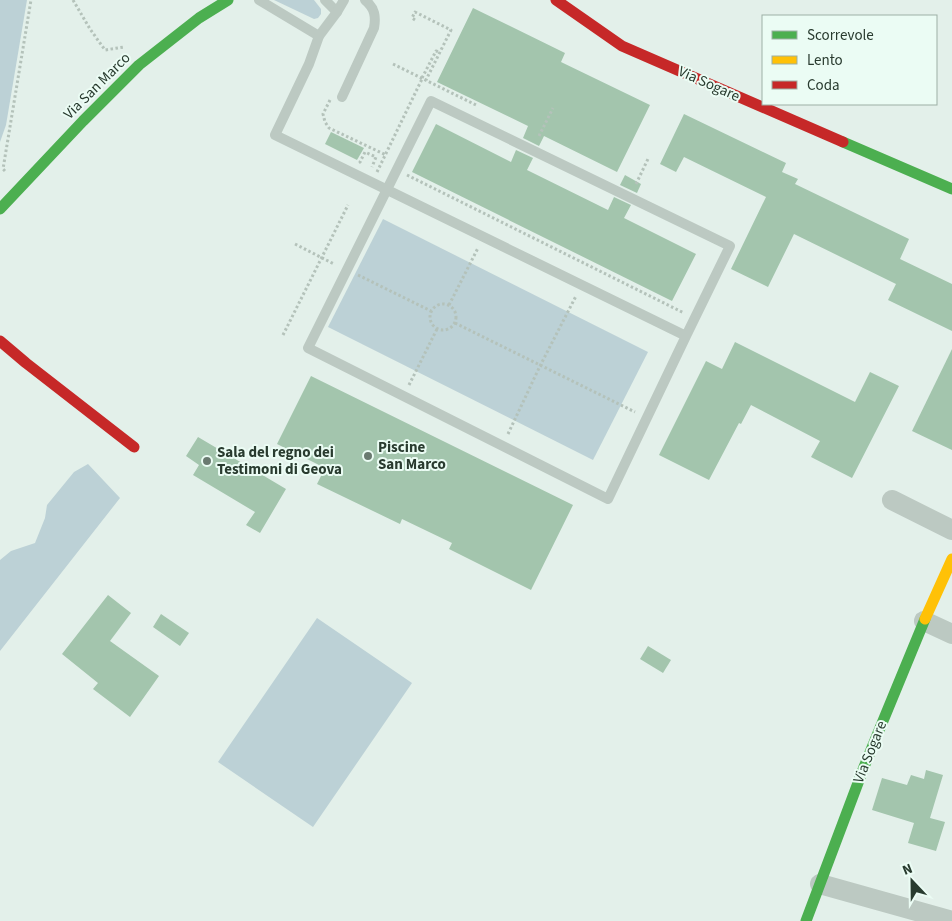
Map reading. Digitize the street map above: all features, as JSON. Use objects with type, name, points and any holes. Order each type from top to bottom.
[{"type":"street","name":"Via San Marco","points":[[0,208],[83,120],[139,65],[199,18],[228,0]]},
{"type":"street","name":"Via Sogare","points":[[556,0],[622,46],[952,189]]},
{"type":"street","points":[[0,341],[134,447]]},
{"type":"street","points":[[892,500],[952,530]]},
{"type":"street","name":"Via Sogare","points":[[806,921],[864,767],[924,621],[952,559]]},
{"type":"street","points":[[924,621],[952,634]]},
{"type":"street","points":[[820,884],[952,921]]},
{"type":"lane","points":[[259,0],[319,36]]},
{"type":"lane","points":[[324,0],[337,12]]},
{"type":"lane","points":[[344,0],[319,36],[310,64],[275,135],[686,336]]},
{"type":"lane","points":[[338,94],[374,28],[376,18],[373,9],[365,0]]},
{"type":"lane","points":[[431,101],[730,246],[608,499],[308,348],[347,270],[431,101]]},
{"type":"path","points":[[7,173],[3,169],[31,0]]},
{"type":"path","points":[[73,0],[105,50],[126,47]]},
{"type":"path","points":[[370,169],[373,163],[376,157],[365,152],[360,162],[366,166],[372,169],[378,172],[436,51],[439,52],[451,30],[415,12],[412,18],[415,20]]},
{"type":"path","points":[[393,64],[478,106]]},
{"type":"path","points":[[338,94],[323,114],[329,128],[386,156]]},
{"type":"path","points":[[539,136],[553,108]]},
{"type":"path","points":[[636,184],[648,159]]},
{"type":"path","points":[[400,171],[688,315],[405,172]]},
{"type":"path","points":[[283,335],[348,205]]},
{"type":"path","points":[[295,244],[432,311]]},
{"type":"path","points":[[449,305],[478,247]]},
{"type":"path","points":[[502,446],[540,366],[577,295]]},
{"type":"path","points":[[438,304],[449,305],[457,315],[455,323],[448,330],[437,329],[432,325],[430,319],[433,308],[438,304]]},
{"type":"path","points":[[455,323],[638,414]]},
{"type":"path","points":[[403,396],[437,329]]},
{"type":"shaded area","points":[[0,0],[27,0],[6,125],[0,142]]},
{"type":"shaded area","points":[[274,0],[314,0],[321,9],[321,14],[318,18],[314,19]]},
{"type":"shaded area","points":[[383,219],[648,352],[593,460],[328,327]]},
{"type":"shaded area","points":[[88,464],[120,498],[0,651],[0,560],[11,551],[35,543],[45,518],[47,505],[74,472]]},
{"type":"shaded area","points":[[317,618],[412,683],[313,827],[218,762]]},
{"type":"building","points":[[473,8],[565,53],[561,62],[650,105],[617,172],[544,136],[539,146],[523,138],[528,126],[437,82]]},
{"type":"building","points":[[684,114],[786,163],[782,172],[798,179],[795,184],[909,239],[900,259],[952,284],[952,331],[888,300],[896,284],[794,234],[768,287],[731,269],[766,197],[684,157],[676,172],[660,164]]},
{"type":"building","points":[[436,124],[511,162],[516,150],[533,158],[527,170],[608,210],[614,197],[631,205],[624,218],[696,254],[672,301],[412,172]]},
{"type":"building","points":[[331,132],[364,148],[357,160],[325,144]]},
{"type":"building","points":[[625,175],[641,184],[637,193],[620,185]]},
{"type":"building","points":[[735,342],[855,402],[870,372],[899,386],[852,478],[811,457],[820,441],[751,405],[741,424],[739,423],[709,480],[659,455],[706,361],[722,369]]},
{"type":"building","points":[[952,349],[952,450],[912,431]]},
{"type":"building","points":[[311,376],[573,505],[531,590],[449,549],[452,543],[402,519],[400,524],[317,484],[325,468],[277,444]]},
{"type":"building","points":[[198,437],[286,489],[260,533],[246,525],[255,512],[193,475],[199,465],[186,456]]},
{"type":"building","points":[[108,595],[131,613],[110,641],[159,676],[130,717],[93,689],[98,683],[62,654]]},
{"type":"building","points":[[161,614],[189,633],[180,646],[153,627]]},
{"type":"building","points":[[648,646],[671,660],[663,673],[640,659]]},
{"type":"building","points":[[926,770],[943,775],[930,818],[945,822],[936,851],[908,843],[914,823],[872,810],[882,778],[907,785],[911,775],[924,779]]},
{"type":"traffic: fast","points":[[0,209],[139,65],[199,18],[228,0]]},
{"type":"traffic: fast","points":[[843,142],[952,189]]},
{"type":"traffic: fast","points":[[806,921],[864,767],[925,619]]},
{"type":"traffic: slow","points":[[925,619],[952,559]]},
{"type":"traffic: jam","points":[[556,0],[622,46],[843,142]]},
{"type":"traffic: jam","points":[[0,341],[134,447]]},
{"type":"place","name":"Piscine San Marco","points":[[368,456]]},
{"type":"place","name":"Sala del regno dei Testimoni di Geova","points":[[207,461]]}]
